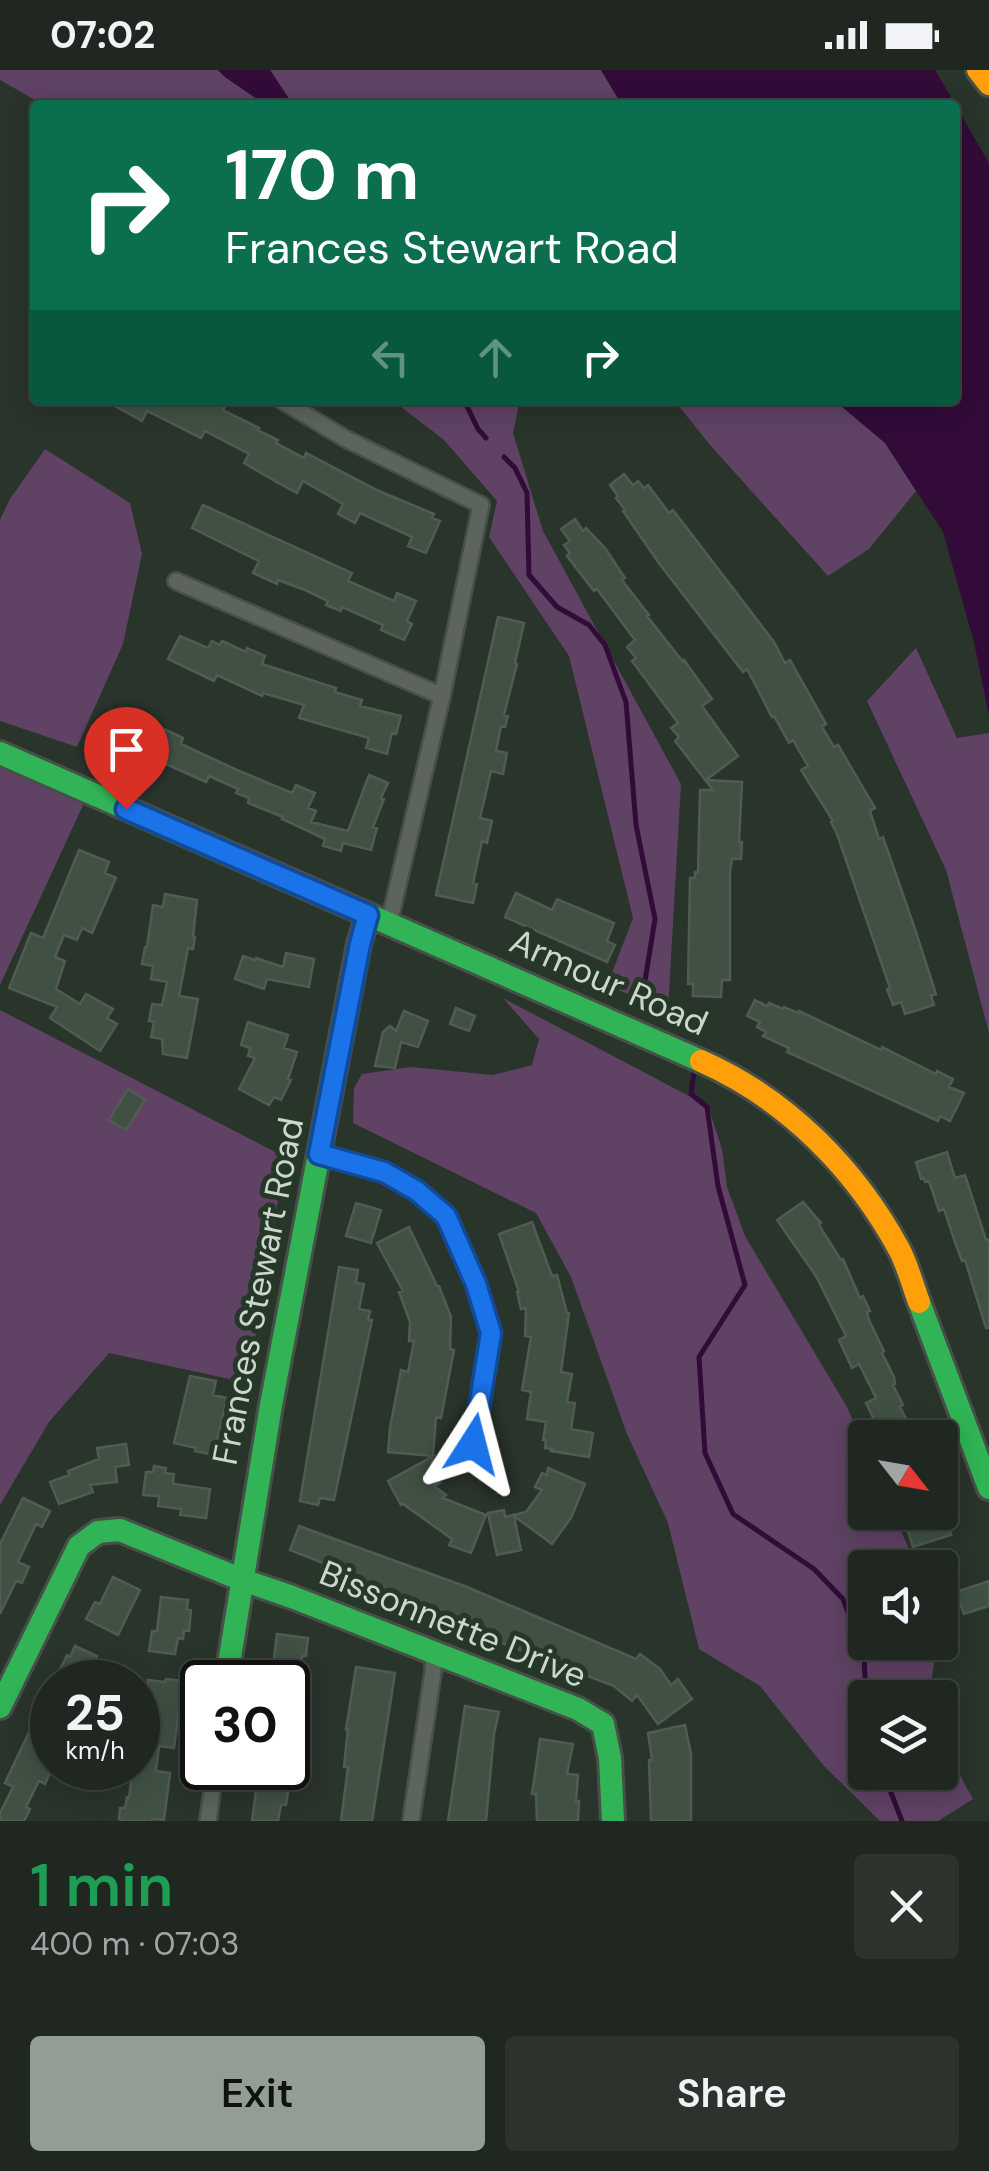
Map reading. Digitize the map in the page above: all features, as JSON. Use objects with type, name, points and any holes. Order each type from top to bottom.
[{"type":"street","points":[[978,70],[989,84]]},
{"type":"street","name":"Frances Stewart Road","points":[[229,1660],[240,1579],[360,944],[379,919],[442,696],[481,506],[346,439],[290,405]]},
{"type":"street","points":[[176,582],[442,696]]},
{"type":"street","name":"Armour Road","points":[[0,753],[713,1066],[774,1101],[810,1132],[859,1186],[902,1252],[989,1488]]},
{"type":"street","points":[[319,1154],[384,1172],[417,1191],[446,1216],[476,1284],[491,1333],[473,1444],[486,1466]]},
{"type":"street","name":"Bissonnette Drive","points":[[0,1707],[78,1546],[98,1532],[120,1530],[578,1709],[602,1724],[610,1758],[613,1821]]},
{"type":"street","points":[[411,1821],[434,1654]]},
{"type":"street","points":[[208,1821],[212,1790]]},
{"type":"shaded area","points":[[0,70],[218,70],[259,100],[35,100],[0,80]]},
{"type":"shaded area","points":[[218,70],[270,70],[290,100],[259,100]]},
{"type":"shaded area","points":[[270,70],[601,70],[619,100],[290,100]]},
{"type":"shaded area","points":[[601,70],[935,70],[952,100],[619,100]]},
{"type":"shaded area","points":[[960,113],[989,163],[989,716],[974,642],[943,532],[885,443],[840,405],[960,405]]},
{"type":"shaded area","points":[[398,405],[519,405],[513,433],[543,531],[681,784],[668,1009],[607,986],[633,918],[569,656],[489,537],[497,501],[444,440]]},
{"type":"shaded area","points":[[678,405],[840,405],[885,443],[916,491],[869,549],[828,576]]},
{"type":"shaded area","points":[[45,449],[130,503],[142,554],[123,644],[77,747],[0,721],[0,520]]},
{"type":"shaded area","points":[[916,648],[957,738],[989,733],[989,1033],[946,870],[867,701]]},
{"type":"shaded area","points":[[0,766],[85,801],[0,985]]},
{"type":"shaded area","points":[[503,998],[708,1106],[722,1149],[727,1187],[745,1236],[853,1420],[848,1420],[848,1530],[901,1530],[909,1550],[848,1550],[848,1660],[934,1660],[932,1680],[848,1680],[848,1790],[824,1766],[760,1686],[699,1649],[668,1523],[627,1434],[571,1277],[536,1213],[353,1123],[354,1088],[362,1074],[411,1067],[493,1075],[532,1065],[539,1039]]},
{"type":"shaded area","points":[[0,1010],[285,1157],[248,1383],[109,1353],[49,1422],[0,1505]]},
{"type":"shaded area","points":[[958,1772],[973,1799],[938,1821],[880,1821],[848,1790],[958,1790]]},
{"type":"building","points":[[113,405],[223,405],[223,410],[304,458],[306,453],[434,514],[432,518],[440,521],[426,553],[408,546],[412,537],[360,513],[355,523],[338,514],[343,504],[303,481],[297,493],[280,484],[244,463],[249,454],[205,431],[201,438],[147,411],[142,421]]},
{"type":"building","points":[[624,474],[633,485],[638,481],[644,488],[648,485],[669,513],[673,510],[774,642],[785,663],[790,660],[826,724],[822,727],[834,747],[838,745],[875,808],[870,811],[914,926],[936,994],[931,996],[934,1005],[905,1014],[901,1002],[893,1005],[833,821],[801,770],[808,766],[793,740],[789,743],[772,717],[747,669],[743,672],[623,511],[610,485]]},
{"type":"building","points":[[203,505],[352,573],[348,581],[394,601],[397,593],[416,601],[404,640],[381,630],[383,625],[342,607],[341,611],[326,605],[328,601],[305,590],[253,573],[259,561],[192,528]]},
{"type":"building","points":[[575,519],[583,531],[586,528],[605,548],[647,616],[712,699],[702,706],[738,756],[706,780],[742,782],[741,859],[732,859],[730,872],[730,980],[722,980],[721,997],[693,996],[693,984],[688,984],[690,878],[698,872],[700,790],[713,790],[675,741],[679,737],[671,728],[678,723],[632,661],[636,658],[627,647],[635,640],[567,556],[570,553],[564,545],[570,541],[561,529]]},
{"type":"building","points":[[498,617],[524,623],[504,715],[508,716],[505,727],[501,726],[496,751],[507,753],[503,774],[491,771],[480,818],[492,821],[487,843],[482,841],[473,903],[436,895]]},
{"type":"building","points":[[180,636],[208,648],[212,641],[220,645],[222,641],[246,652],[247,648],[265,656],[262,664],[336,688],[335,692],[362,700],[360,706],[401,716],[387,754],[366,748],[369,738],[299,718],[304,705],[263,693],[262,696],[217,675],[214,681],[168,659]]},
{"type":"building","points":[[162,728],[183,738],[181,744],[237,770],[292,793],[296,785],[315,793],[308,808],[316,811],[311,822],[348,831],[369,775],[388,783],[373,827],[377,828],[371,850],[343,843],[341,851],[323,846],[325,839],[248,803],[249,798],[236,793],[238,789],[209,776],[206,782],[157,760],[160,753],[146,746],[152,732],[159,735]]},
{"type":"building","points":[[79,850],[109,862],[105,873],[116,878],[92,933],[82,928],[77,940],[64,935],[55,957],[65,961],[56,989],[80,1004],[86,994],[113,1009],[107,1018],[117,1024],[100,1051],[50,1018],[57,1007],[9,988],[31,933],[43,938]]},
{"type":"building","points":[[516,893],[552,910],[557,899],[614,923],[607,941],[615,945],[607,962],[505,917]]},
{"type":"building","points":[[165,894],[197,900],[193,949],[188,948],[179,996],[198,999],[187,1058],[163,1054],[162,1039],[151,1037],[152,1004],[162,1005],[167,982],[151,979],[153,966],[142,964],[153,905],[163,907]]},
{"type":"building","points":[[286,953],[314,959],[309,987],[267,979],[264,989],[235,979],[243,956],[283,967]]},
{"type":"building","points":[[755,1000],[799,1011],[953,1079],[949,1087],[964,1093],[950,1121],[940,1116],[938,1121],[787,1052],[789,1048],[763,1036],[766,1032],[757,1027],[760,1022],[747,1016]]},
{"type":"building","points":[[456,1008],[475,1016],[469,1031],[450,1024]]},
{"type":"building","points":[[404,1011],[428,1021],[418,1047],[401,1042],[395,1068],[375,1066],[383,1032],[390,1026],[396,1031]]},
{"type":"building","points":[[248,1022],[288,1035],[284,1048],[297,1052],[288,1079],[291,1080],[281,1100],[274,1097],[269,1105],[239,1089],[255,1058],[248,1056],[250,1048],[241,1045]]},
{"type":"building","points":[[128,1089],[145,1100],[126,1130],[109,1120]]},
{"type":"building","points":[[947,1152],[955,1178],[965,1175],[986,1240],[989,1239],[989,1328],[944,1209],[939,1211],[929,1181],[921,1179],[916,1162]]},
{"type":"building","points":[[803,1202],[821,1223],[870,1311],[869,1320],[894,1377],[893,1385],[907,1420],[874,1420],[866,1403],[876,1398],[859,1364],[852,1368],[839,1340],[846,1336],[816,1276],[777,1220]]},
{"type":"building","points":[[356,1203],[381,1210],[371,1243],[346,1236]]},
{"type":"building","points":[[532,1222],[552,1276],[557,1275],[569,1313],[561,1372],[572,1374],[567,1402],[575,1403],[571,1429],[593,1433],[589,1457],[545,1448],[546,1422],[527,1419],[531,1392],[522,1390],[531,1337],[525,1336],[526,1308],[521,1309],[499,1234]]},
{"type":"building","points":[[409,1227],[451,1317],[450,1349],[454,1350],[441,1418],[436,1417],[432,1470],[440,1483],[434,1486],[446,1495],[443,1498],[486,1515],[471,1553],[449,1545],[452,1539],[401,1505],[388,1481],[433,1456],[388,1452],[401,1370],[408,1372],[414,1341],[409,1341],[410,1322],[399,1292],[403,1291],[377,1243]]},
{"type":"building","points":[[339,1267],[358,1270],[356,1283],[364,1284],[359,1309],[370,1311],[368,1320],[372,1320],[334,1500],[320,1498],[318,1505],[300,1501]]},
{"type":"building","points":[[190,1376],[216,1381],[213,1395],[227,1398],[214,1455],[174,1443]]},
{"type":"building","points":[[126,1444],[129,1465],[115,1467],[117,1482],[90,1485],[93,1492],[59,1504],[50,1482],[99,1459],[97,1448]]},
{"type":"building","points":[[154,1466],[174,1474],[173,1484],[210,1489],[206,1518],[180,1515],[181,1509],[158,1506],[159,1496],[143,1495],[146,1472],[153,1472]]},
{"type":"building","points":[[548,1468],[585,1484],[571,1518],[552,1544],[514,1516],[521,1550],[497,1555],[488,1513],[504,1510],[505,1517],[526,1512],[542,1490],[535,1487],[542,1473],[547,1475]]},
{"type":"building","points":[[23,1498],[50,1511],[42,1527],[36,1524],[18,1562],[29,1567],[22,1583],[16,1581],[0,1614],[0,1544]]},
{"type":"building","points":[[299,1526],[467,1587],[636,1659],[640,1654],[660,1669],[671,1685],[678,1679],[692,1699],[658,1724],[637,1695],[632,1701],[614,1686],[321,1569],[323,1563],[290,1550]]},
{"type":"building","points":[[908,1530],[949,1530],[951,1535],[913,1547]]},
{"type":"building","points":[[113,1577],[140,1590],[118,1635],[86,1619],[95,1602],[100,1604]]},
{"type":"building","points":[[989,1581],[989,1606],[964,1614],[958,1591]]},
{"type":"building","points":[[161,1597],[188,1600],[187,1609],[191,1610],[189,1631],[184,1630],[183,1639],[178,1638],[175,1654],[149,1651],[152,1631],[157,1631]]},
{"type":"building","points":[[277,1634],[308,1638],[306,1656],[301,1660],[274,1660]]},
{"type":"building","points":[[75,1646],[97,1656],[95,1660],[65,1660],[67,1655],[70,1657]]},
{"type":"building","points":[[356,1667],[395,1673],[372,1821],[341,1821],[348,1767],[344,1767],[346,1729]]},
{"type":"building","points":[[160,1681],[180,1681],[174,1748],[160,1746]]},
{"type":"building","points":[[465,1706],[499,1712],[486,1821],[448,1821]]},
{"type":"building","points":[[685,1725],[691,1754],[691,1821],[651,1821],[652,1760],[648,1733]]},
{"type":"building","points":[[29,1732],[30,1790],[34,1790],[26,1807],[30,1809],[24,1821],[0,1821],[13,1787],[5,1783]]},
{"type":"building","points":[[540,1739],[573,1744],[567,1774],[578,1775],[578,1821],[537,1821],[536,1794],[532,1794]]},
{"type":"building","points":[[160,1772],[170,1773],[164,1820],[119,1819],[120,1808],[125,1808],[130,1790],[160,1790]]},
{"type":"building","points":[[256,1790],[288,1792],[278,1821],[252,1821]]},
{"type":"waterway","points":[[466,405],[486,438]]},
{"type":"waterway","points":[[504,457],[515,468],[527,493],[529,575],[557,607],[589,625],[605,645],[626,702],[636,825],[655,919],[642,999],[645,1002]]},
{"type":"waterway","points":[[694,1072],[691,1094],[707,1107],[718,1186],[745,1285],[699,1357],[705,1453],[733,1514],[814,1569],[843,1599],[864,1656],[865,1680]]},
{"type":"waterway","points":[[890,1790],[902,1821]]},
{"type":"traffic: fast","points":[[0,753],[701,1061]]},
{"type":"traffic: fast","points":[[230,1660],[271,1405],[359,944],[368,915]]},
{"type":"traffic: fast","points":[[919,1302],[989,1488]]},
{"type":"traffic: fast","points":[[0,1707],[79,1546],[98,1532],[120,1530],[578,1709],[603,1724],[610,1758],[613,1821]]},
{"type":"traffic: slow","points":[[978,70],[989,84]]},
{"type":"traffic: slow","points":[[701,1061],[762,1095],[790,1116],[840,1165],[900,1251],[919,1302]]},
{"type":"route","points":[[126,809],[368,915],[319,1154],[384,1172],[417,1191],[446,1216],[476,1284],[491,1333],[473,1444]]}]
